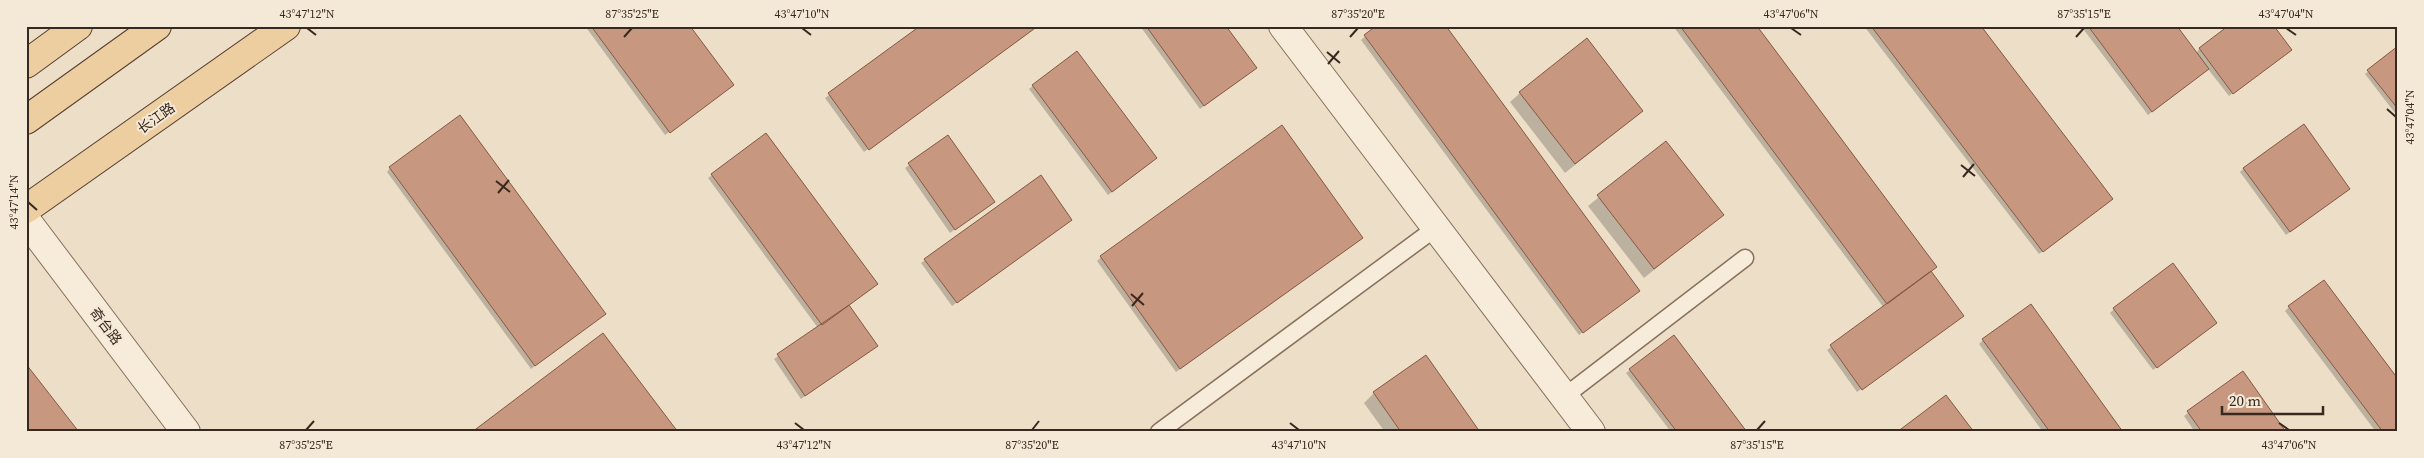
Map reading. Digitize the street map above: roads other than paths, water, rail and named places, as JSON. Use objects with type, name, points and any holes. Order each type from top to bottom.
[{"type":"main road","points":[[26,64],[78,26]]},
{"type":"main road","points":[[26,120],[157,26]]},
{"type":"main road","name":"长江路","points":[[26,209],[286,26]]},
{"type":"street","points":[[1283,26],[1591,432]]},
{"type":"street","name":"奇台路","points":[[26,220],[186,432]]},
{"type":"lane","points":[[1159,432],[1437,227]]},
{"type":"lane","points":[[1565,396],[1745,258]]}]
